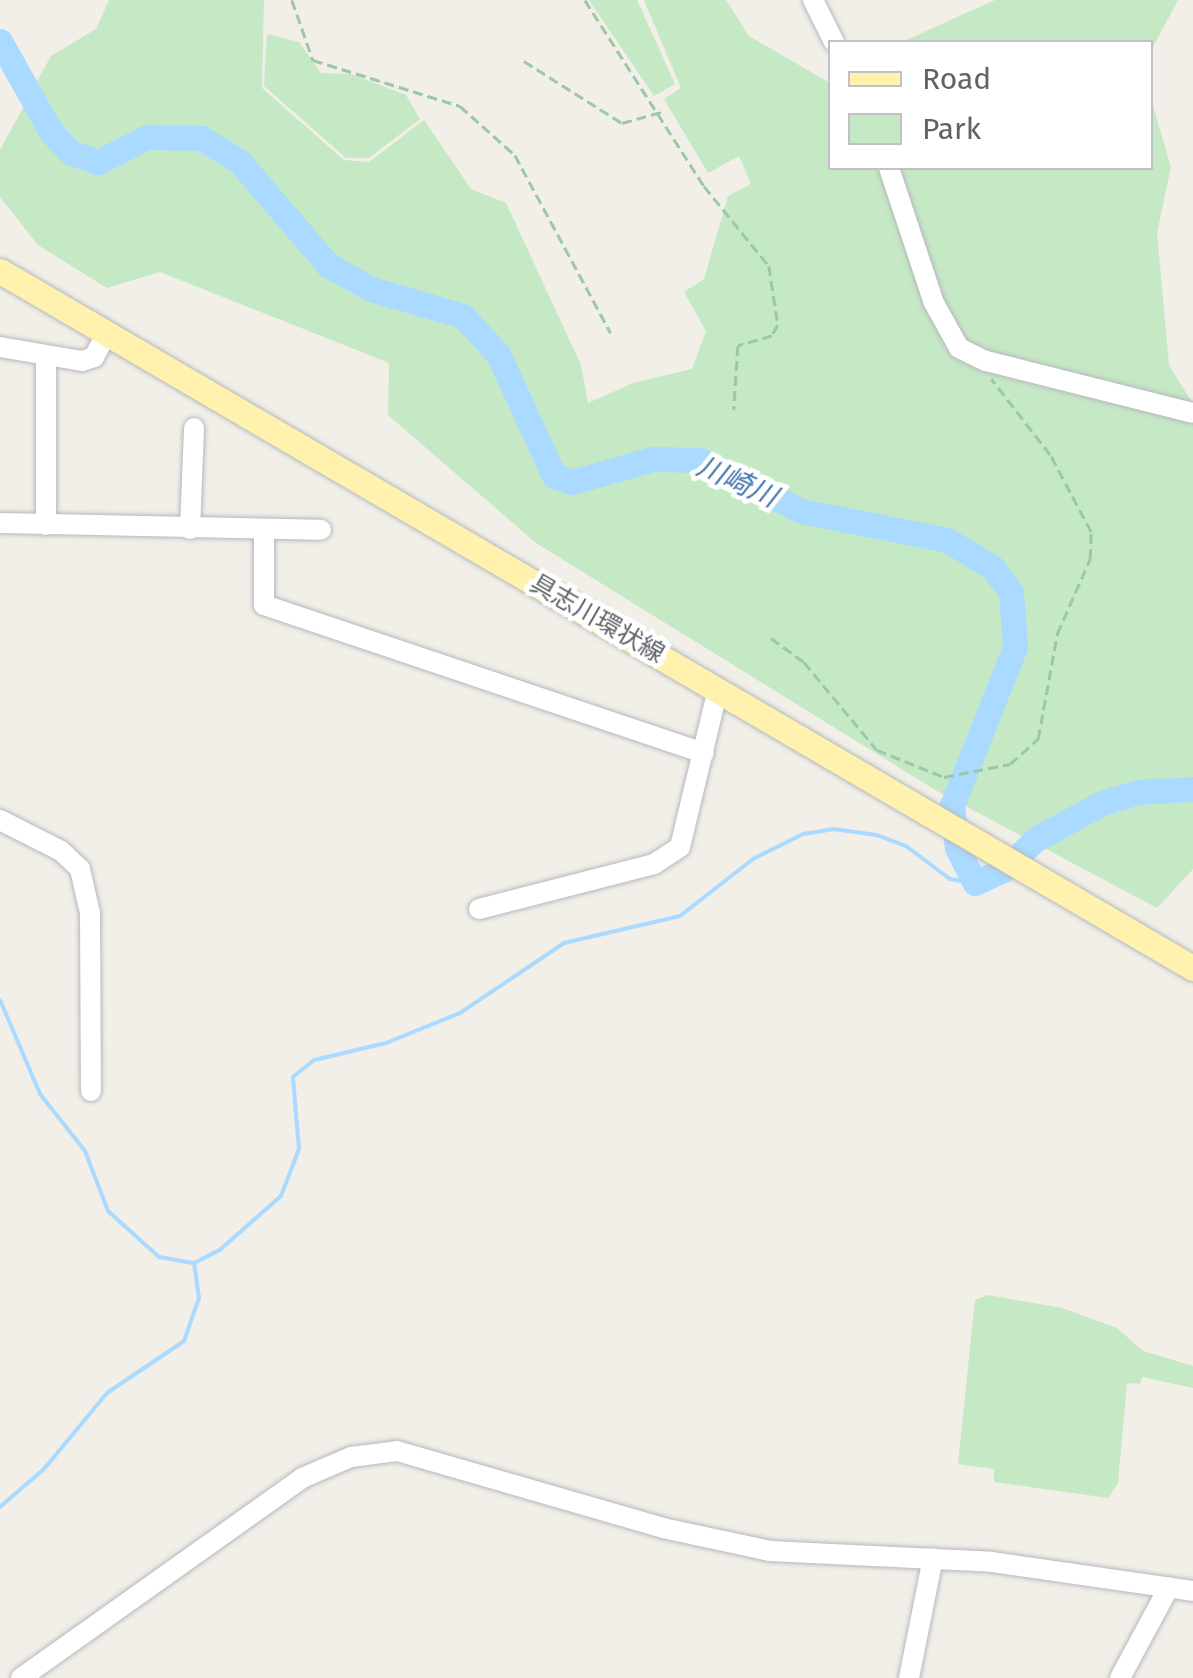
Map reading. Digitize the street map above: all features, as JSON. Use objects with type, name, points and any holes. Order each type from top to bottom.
[{"type":"main road","name":"具志川環状線","points":[[0,270],[1193,968]]},
{"type":"street","points":[[812,0],[833,40]]},
{"type":"street","points":[[891,170],[943,321],[959,348],[986,361],[1193,413]]},
{"type":"street","points":[[0,347],[46,358],[94,357],[107,333]]},
{"type":"street","points":[[46,358],[46,526]]},
{"type":"street","points":[[190,528],[194,428]]},
{"type":"street","points":[[0,523],[321,530]]},
{"type":"street","points":[[264,530],[264,605],[704,753]]},
{"type":"street","points":[[479,910],[654,864],[680,847],[718,689]]},
{"type":"street","points":[[0,820],[62,851],[80,870],[90,914],[91,1091]]},
{"type":"street","points":[[22,1678],[302,1478],[372,1453],[425,1456],[754,1548],[933,1558],[1193,1591]]},
{"type":"street","points":[[910,1678],[933,1558]]},
{"type":"street","points":[[1120,1678],[1170,1587]]},
{"type":"path","points":[[292,0],[313,60],[460,106],[514,155],[611,333]]},
{"type":"path","points":[[586,0],[662,112],[704,186],[769,266],[778,306],[772,336],[738,346],[734,410]]},
{"type":"path","points":[[524,61],[622,123],[662,112]]},
{"type":"path","points":[[771,638],[804,662],[877,750],[944,777],[1010,764],[1038,739],[1057,634],[1090,559],[1091,532],[1073,490],[994,386],[986,361]]},
{"type":"green space","points":[[109,0],[264,0],[262,88],[344,160],[369,162],[424,120],[471,189],[506,203],[581,365],[588,403],[633,383],[692,369],[706,331],[684,292],[704,279],[728,196],[751,184],[739,156],[708,173],[664,99],[681,88],[644,0],[726,0],[749,36],[828,82],[828,170],[1153,170],[1153,106],[1171,167],[1157,233],[1169,365],[1193,404],[1193,869],[1157,908],[937,791],[536,543],[388,415],[389,363],[160,272],[107,288],[38,245],[0,197],[0,150],[51,56],[96,29]]},
{"type":"green space","points":[[589,0],[637,0],[675,84],[654,96]]},
{"type":"green space","points":[[995,0],[1178,0],[1153,47],[1153,40],[906,40]]},
{"type":"green space","points":[[267,34],[299,42],[321,73],[351,74],[406,95],[420,119],[369,158],[346,158],[264,86]]},
{"type":"green space","points":[[988,1295],[1062,1308],[1117,1328],[1143,1351],[1193,1366],[1193,1388],[1142,1377],[1140,1384],[1127,1383],[1118,1483],[1108,1498],[994,1482],[994,1469],[958,1464],[975,1300]]},
{"type":"waterway","name":"川崎川","points":[[0,41],[51,132],[70,152],[98,162],[147,137],[201,138],[239,161],[328,265],[371,289],[463,316],[498,354],[554,476],[572,482],[652,459],[700,460],[801,511],[947,540],[992,567],[1011,592],[1015,647],[952,805],[957,848],[975,883],[1005,869],[1036,839],[1102,803],[1138,792],[1193,789]]},
{"type":"waterway","points":[[0,1000],[40,1094],[85,1151],[108,1211],[159,1257],[194,1263],[221,1249],[281,1196],[299,1149],[293,1077],[314,1060],[386,1043],[460,1013],[564,943],[680,916],[753,859],[803,834],[833,829],[877,835],[906,846],[950,879],[975,883]]},
{"type":"waterway","points":[[0,1507],[44,1469],[107,1393],[184,1341],[199,1298],[194,1263]]}]
